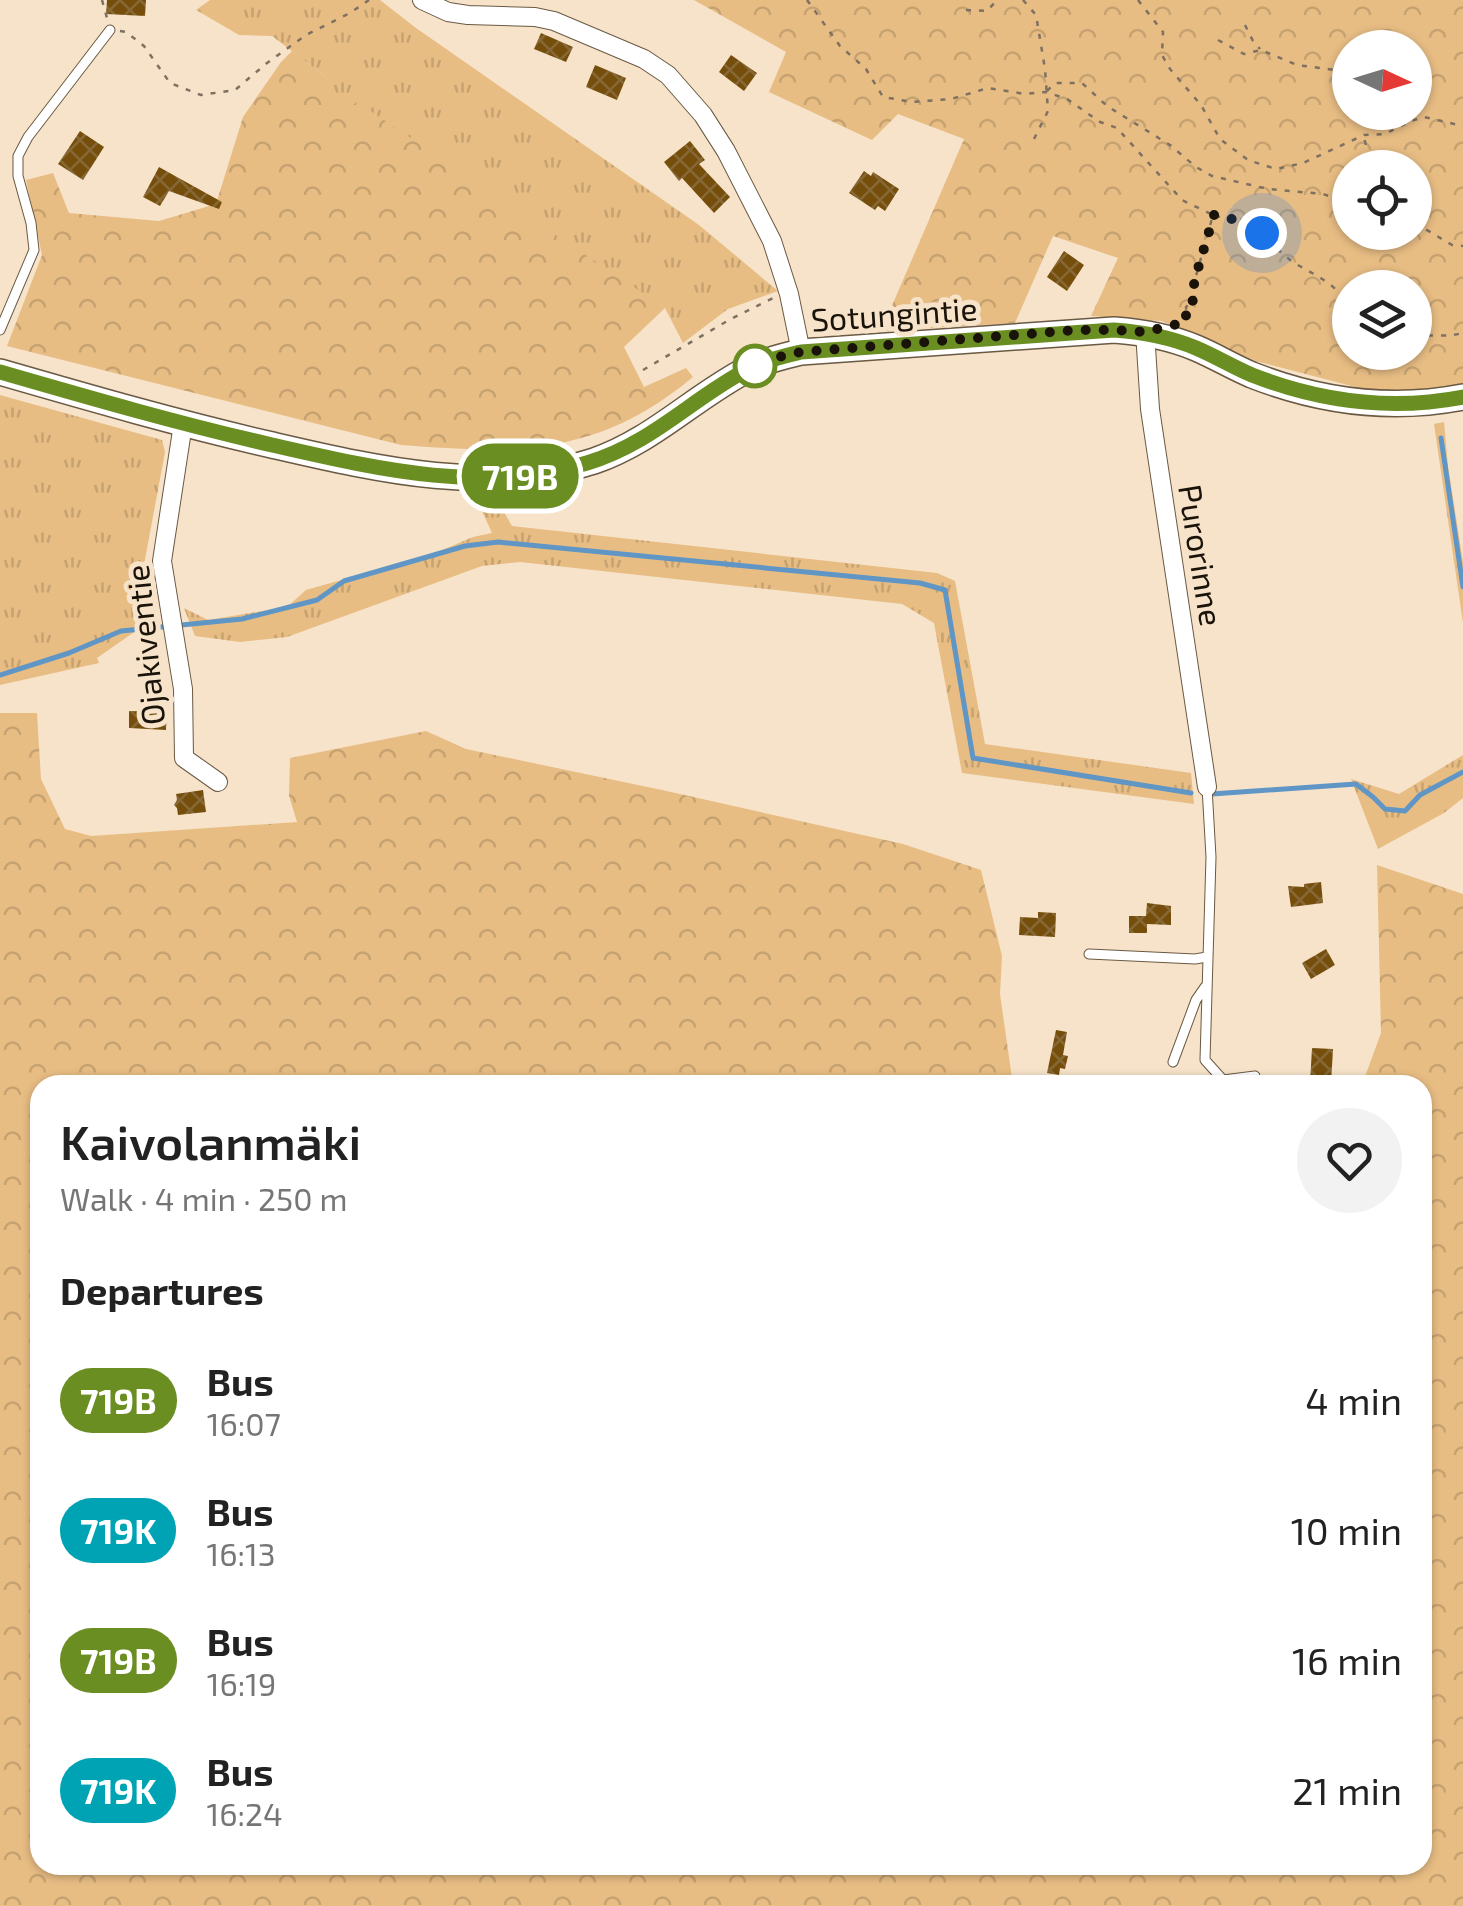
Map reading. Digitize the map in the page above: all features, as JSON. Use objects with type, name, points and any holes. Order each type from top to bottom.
[{"type":"street","points":[[422,0],[448,12],[554,21],[644,59],[668,75],[703,115],[726,151],[772,242],[789,294],[801,352]]},
{"type":"street","name":"Sotungintie","points":[[0,372],[183,424],[330,458],[414,472],[484,478],[544,474],[622,451],[751,367],[801,352],[1078,330],[1145,332],[1196,348],[1276,384],[1323,396],[1406,405],[1463,397]]},
{"type":"street","name":"Purorinne","points":[[1145,332],[1150,409],[1208,787]]},
{"type":"street","name":"Ojakiventie","points":[[183,424],[162,561],[182,689],[184,758],[218,782]]},
{"type":"lane","points":[[0,330],[34,250],[18,176],[18,156],[28,137],[110,30]]},
{"type":"lane","points":[[1208,787],[1211,858],[1205,1060],[1218,1075]]},
{"type":"lane","points":[[1089,954],[1207,957]]},
{"type":"lane","points":[[1173,1062],[1196,1000],[1206,986]]},
{"type":"path","points":[[102,0],[110,30],[126,32],[144,46],[170,83],[201,95],[235,90],[306,35],[369,0]]},
{"type":"path","points":[[808,0],[840,46],[866,69],[883,97],[912,102],[950,99],[988,88],[1025,94],[1046,92],[1067,99],[1116,128],[1182,200],[1214,215],[1236,220],[1253,218],[1262,233],[1296,264],[1332,286]]},
{"type":"path","points":[[966,10],[986,10],[997,0]]},
{"type":"path","points":[[1022,0],[1036,15],[1046,68],[1048,111],[1033,141]]},
{"type":"path","points":[[1138,0],[1163,32],[1162,55],[1170,68],[1201,104],[1220,140],[1248,160],[1276,170],[1302,164],[1364,135],[1393,130]]},
{"type":"path","points":[[1246,25],[1261,50],[1297,65],[1332,69]]},
{"type":"path","points":[[1218,40],[1244,54],[1261,50]]},
{"type":"path","points":[[1046,92],[1055,83],[1082,82],[1107,106],[1212,176],[1268,189],[1332,196]]},
{"type":"path","points":[[1432,120],[1463,126]]},
{"type":"path","points":[[1364,135],[1367,150]]},
{"type":"path","points":[[1186,322],[1186,306],[1195,299],[1194,282],[1214,215]]},
{"type":"path","points":[[1432,233],[1452,245],[1463,246]]},
{"type":"path","points":[[643,370],[728,320],[769,299],[789,294]]},
{"type":"path","points":[[1432,334],[1457,336],[1463,332]]},
{"type":"green space","points":[[210,0],[380,0],[699,225],[778,291],[728,309],[683,343],[665,308],[325,121],[326,77],[272,36],[239,35],[196,10]]},
{"type":"green space","points":[[694,0],[1463,0],[1463,385],[1436,392],[1363,389],[1256,361],[1162,321],[1091,316],[1118,258],[1053,236],[1015,323],[881,331],[964,139],[898,114],[872,140],[769,92],[786,52]]},
{"type":"green space","points":[[292,51],[326,77],[326,120],[357,102],[665,308],[624,347],[644,387],[686,368],[693,377],[658,403],[590,436],[520,448],[443,448],[401,445],[7,346],[42,255],[26,180],[53,173],[69,213],[159,221],[216,204],[243,117]]},
{"type":"green space","points":[[0,395],[162,440],[165,452],[144,565],[153,619],[97,658],[99,663],[0,685]]},
{"type":"green space","points":[[1444,422],[1463,562],[1463,623],[1434,424]]},
{"type":"green space","points":[[494,494],[512,526],[937,573],[955,581],[985,744],[1191,773],[1194,804],[962,773],[934,623],[902,604],[520,562],[482,566],[287,637],[240,642],[195,636],[184,608],[208,620],[287,607],[306,590],[492,533],[475,496]]},
{"type":"green space","points":[[0,713],[37,713],[41,779],[65,829],[91,836],[297,822],[289,796],[290,758],[426,731],[466,749],[903,844],[981,870],[1002,956],[1000,994],[1012,1075],[30,1075],[30,1875],[1432,1875],[1432,1075],[1366,1075],[1381,1033],[1377,865],[1463,894],[1463,1906],[0,1906]]},
{"type":"green space","points":[[1463,755],[1463,798],[1444,813],[1378,849],[1351,779],[1399,794]]},
{"type":"building","points":[[107,0],[146,0],[145,16],[106,14]]},
{"type":"building","points":[[541,33],[573,47],[566,62],[534,49]]},
{"type":"building","points":[[731,55],[757,73],[744,91],[719,72]]},
{"type":"building","points":[[595,65],[626,78],[617,100],[586,87]]},
{"type":"building","points":[[80,131],[104,147],[83,180],[58,164]]},
{"type":"building","points":[[690,141],[705,160],[699,164],[730,197],[714,213],[664,162]]},
{"type":"building","points":[[159,167],[222,202],[219,209],[169,191],[160,206],[143,197]]},
{"type":"building","points":[[864,171],[871,176],[873,172],[899,189],[885,211],[878,206],[875,210],[849,193]]},
{"type":"building","points":[[1064,251],[1084,265],[1067,291],[1047,277]]},
{"type":"building","points":[[129,711],[167,712],[166,730],[129,728]]},
{"type":"building","points":[[203,790],[206,812],[178,815],[174,805],[176,794]]},
{"type":"building","points":[[1321,882],[1323,903],[1291,907],[1288,886]]},
{"type":"building","points":[[1147,903],[1171,906],[1171,925],[1147,924],[1147,933],[1129,933],[1129,916],[1146,916]]},
{"type":"building","points":[[1038,912],[1056,913],[1055,937],[1019,935],[1020,917],[1038,918]]},
{"type":"building","points":[[1326,949],[1335,965],[1311,979],[1302,963]]},
{"type":"building","points":[[1056,1030],[1067,1032],[1063,1055],[1068,1056],[1059,1075],[1047,1073]]},
{"type":"building","points":[[1312,1048],[1333,1049],[1332,1075],[1310,1075]]},
{"type":"waterway","points":[[1441,438],[1463,587]]},
{"type":"waterway","points":[[0,675],[121,631],[242,619],[317,600],[344,581],[465,546],[498,542],[920,583],[945,590],[973,758],[1191,793]]},
{"type":"waterway","points":[[1212,794],[1356,784],[1385,809],[1405,811],[1420,795],[1463,772]]},
{"type":"bus line","name":"719B","points":[[0,372],[183,424],[330,458],[398,470],[484,478],[544,474],[622,451],[751,367],[801,352],[1078,330],[1145,332],[1196,348],[1248,373],[1306,393],[1406,405],[1463,397]]},
{"type":"route","points":[[755,366],[751,367],[801,352],[1078,330],[1145,332],[1186,322],[1186,306],[1195,299],[1194,282],[1214,215],[1236,220],[1253,218],[1262,233]]}]
